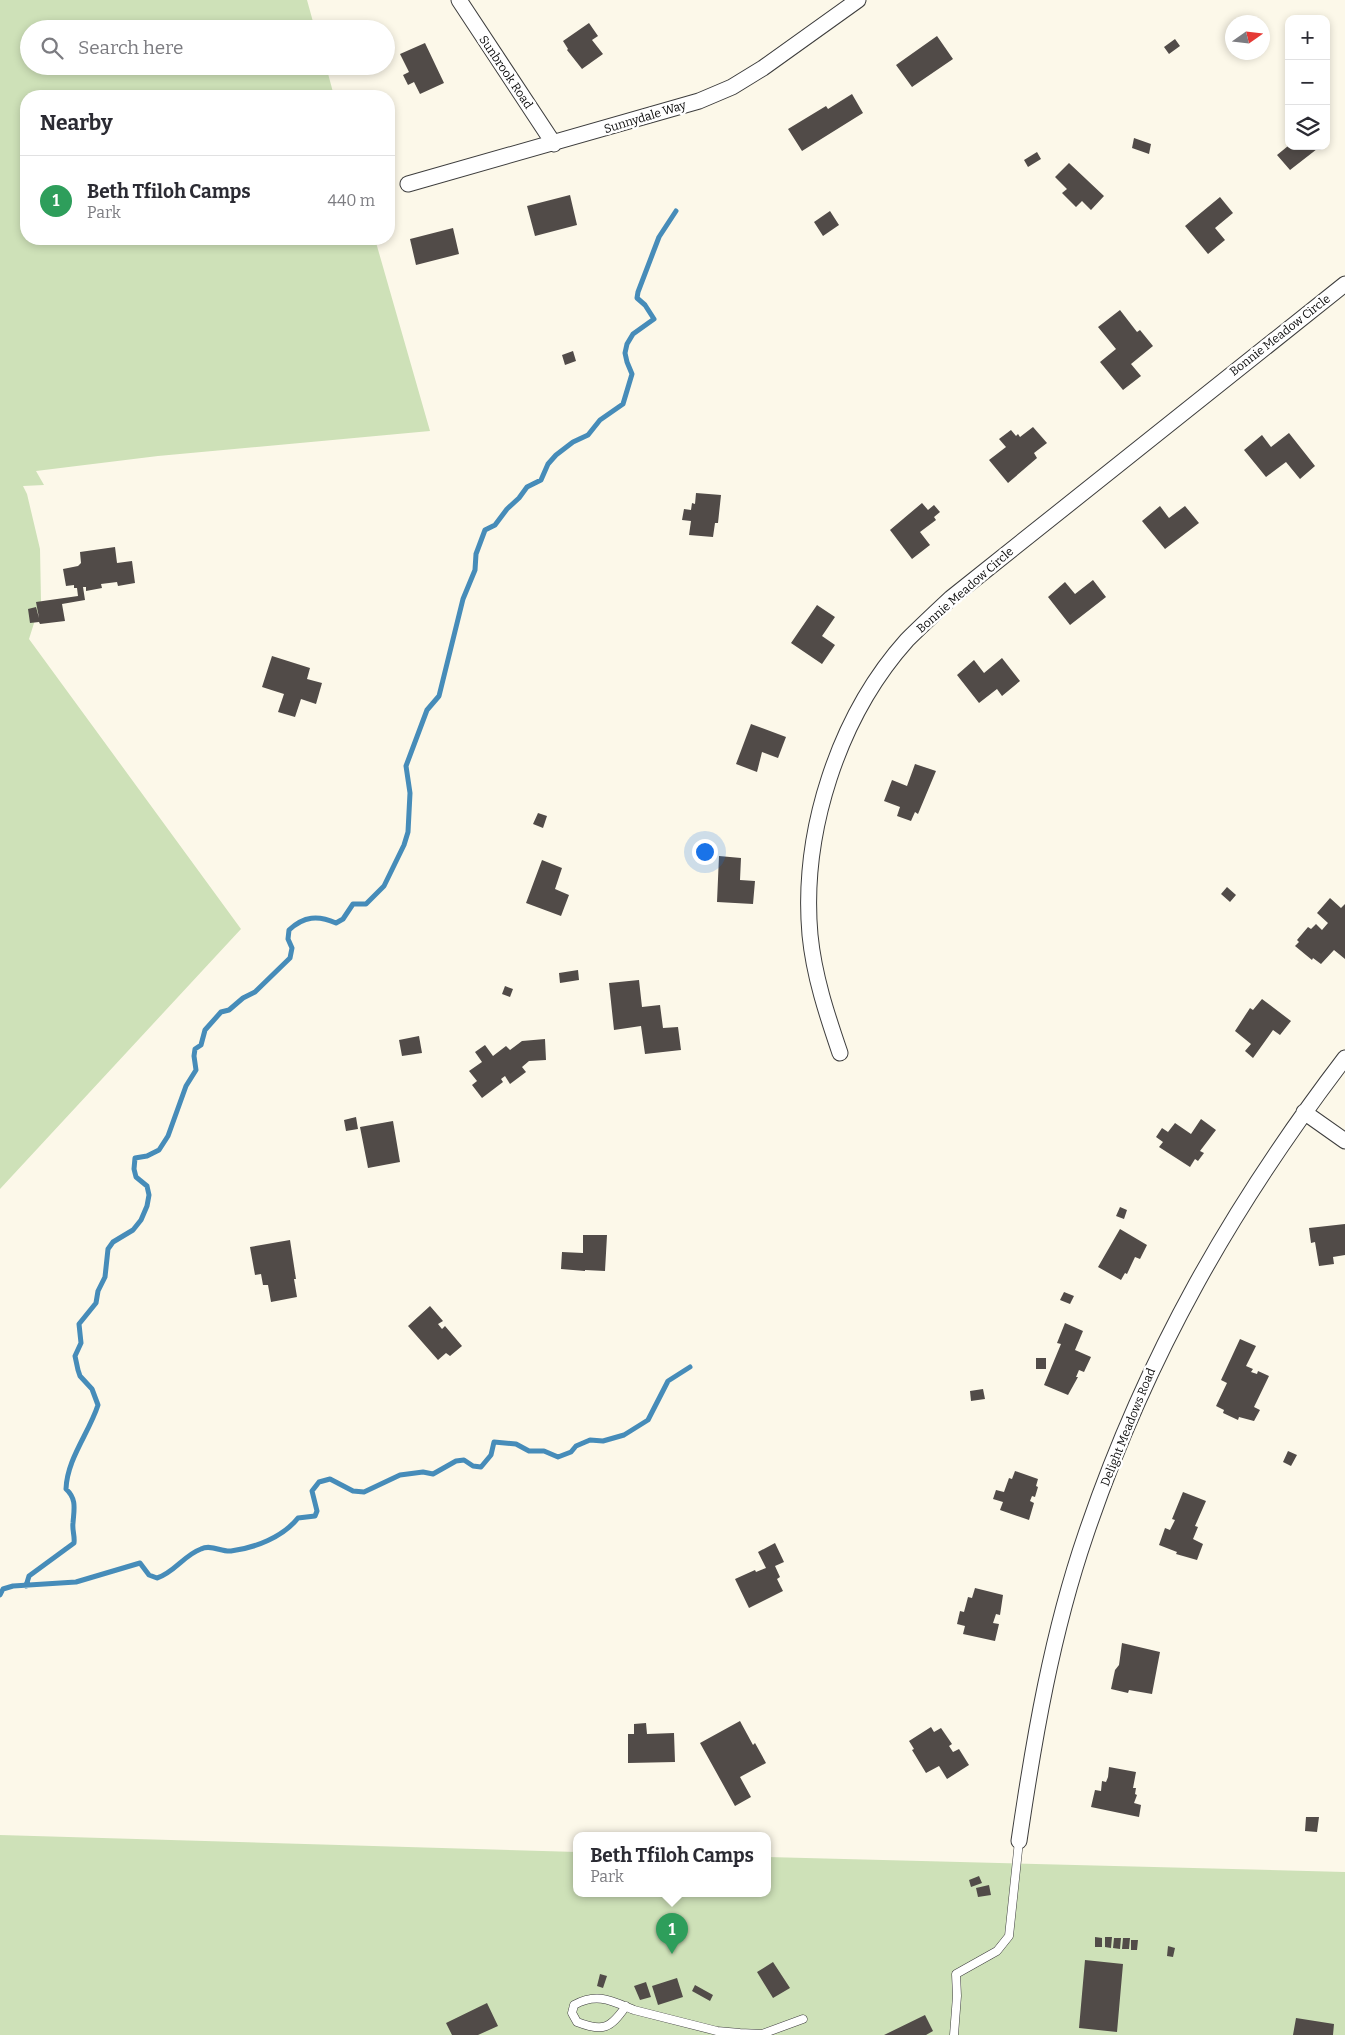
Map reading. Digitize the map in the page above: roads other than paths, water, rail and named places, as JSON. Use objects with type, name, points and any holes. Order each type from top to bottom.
[{"type":"street","name":"Sunbrook Road","points":[[459,0],[554,144]]},
{"type":"street","name":"Sunnydale Way","points":[[408,184],[554,144],[699,101],[732,87],[763,68],[858,0]]},
{"type":"street","name":"Bonnie Meadow Circle","points":[[840,1053],[824,1007],[810,935],[813,853],[822,803],[841,744],[880,676],[906,641],[951,598],[1345,284]]},
{"type":"street","name":"Delight Meadows Road","points":[[1019,1841],[1029,1768],[1043,1698],[1067,1598],[1086,1534],[1133,1411],[1161,1349],[1189,1294],[1261,1175],[1304,1112],[1345,1058]]},
{"type":"street","points":[[1304,1112],[1345,1141]]},
{"type":"lane","points":[[954,2035],[957,1996],[956,1974],[997,1952],[1009,1936],[1019,1841]]},
{"type":"lane","points":[[626,2006],[610,2026],[600,2028],[577,2022],[572,2013],[574,2005],[592,1998],[605,1998],[660,2017],[717,2031],[762,2034],[804,2019]]},
{"type":"waterway","points":[[26,1586],[29,1576],[74,1543],[74,1505],[72,1497],[66,1489],[67,1478],[74,1457],[98,1405],[92,1389],[80,1376],[78,1370],[75,1356],[81,1343],[79,1324],[96,1303],[98,1291],[105,1277],[108,1249],[113,1242],[133,1230],[141,1220],[147,1206],[149,1195],[147,1186],[136,1177],[134,1169],[135,1158],[147,1156],[159,1150],[168,1136],[186,1086],[196,1070],[195,1049],[201,1045],[205,1030],[221,1012],[229,1010],[243,998],[255,992],[290,958],[292,948],[288,939],[289,930],[300,922],[311,918],[336,923],[343,919],[353,904],[366,904],[384,886],[404,845],[408,832],[410,793],[406,766],[427,710],[439,696],[463,599],[475,570],[476,554],[485,530],[495,525],[527,487],[541,480],[548,464],[556,455],[573,442],[588,435],[600,420],[623,404],[632,374],[625,353],[627,344],[633,334],[654,319],[645,305],[637,298],[638,292],[659,237],[676,211]]},
{"type":"waterway","points":[[0,1595],[3,1589],[13,1586],[76,1582],[140,1563],[149,1575],[157,1578],[169,1572],[189,1555],[205,1548],[231,1551],[259,1544],[285,1531],[298,1518],[315,1516],[317,1511],[312,1491],[319,1482],[330,1479],[353,1491],[364,1492],[400,1475],[423,1472],[433,1474],[456,1461],[464,1460],[473,1466],[481,1467],[491,1455],[494,1442],[516,1444],[529,1451],[544,1451],[558,1457],[571,1452],[576,1446],[590,1440],[603,1441],[624,1435],[648,1420],[668,1381],[690,1367]]},
{"type":"place","name":"Beth Tfiloh Camps","points":[[672,1954]]}]
